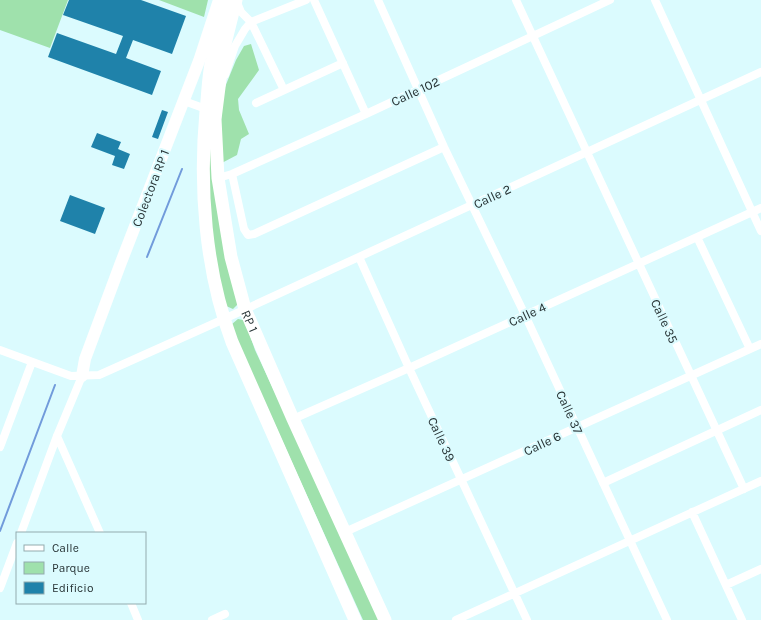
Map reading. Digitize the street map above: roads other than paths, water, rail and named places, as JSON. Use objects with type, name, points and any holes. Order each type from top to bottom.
[{"type":"main road","name":"Colectora RP 1","points":[[82,376],[85,359],[199,61],[219,0]]},
{"type":"main road","name":"RP 1","points":[[226,0],[211,60],[218,178],[222,211],[231,257],[245,309],[293,419],[385,620]]},
{"type":"main road","name":"RP 1","points":[[236,0],[224,48],[204,159],[205,213],[214,276],[224,319],[232,342],[355,620]]},
{"type":"street","points":[[236,0],[241,12],[251,22],[284,90]]},
{"type":"street","points":[[184,101],[213,106],[235,46],[251,22],[306,0]]},
{"type":"street","points":[[314,0],[366,114]]},
{"type":"street","name":"Calle 37","points":[[378,0],[444,147],[525,315],[667,620]]},
{"type":"street","name":"Calle 35","points":[[516,0],[744,489]]},
{"type":"street","name":"Calle 102","points":[[218,178],[232,174],[366,114],[610,0]]},
{"type":"street","points":[[655,0],[761,231]]},
{"type":"street","points":[[256,103],[343,63]]},
{"type":"street","name":"Calle 2","points":[[0,350],[70,376],[99,375],[761,72]]},
{"type":"street","points":[[232,174],[244,229],[248,235],[254,234],[444,147]]},
{"type":"street","name":"Calle 4","points":[[293,419],[761,208]]},
{"type":"street","points":[[697,237],[750,349]]},
{"type":"street","name":"Calle 39","points":[[359,257],[409,368],[527,620]]},
{"type":"street","name":"Calle 6","points":[[345,532],[761,344]]},
{"type":"street","points":[[0,447],[32,362]]},
{"type":"street","points":[[21,532],[57,436],[82,376]]},
{"type":"street","points":[[603,483],[761,410]]},
{"type":"street","points":[[57,436],[100,532]]},
{"type":"street","points":[[456,620],[761,481]]},
{"type":"street","points":[[692,512],[742,620]]},
{"type":"street","points":[[0,588],[3,570],[16,545]]},
{"type":"street","points":[[726,585],[761,568]]},
{"type":"street","points":[[131,604],[138,620]]},
{"type":"street","points":[[212,620],[225,614]]},
{"type":"waterway","points":[[147,257],[182,169]]},
{"type":"waterway","points":[[0,531],[55,385]]}]
